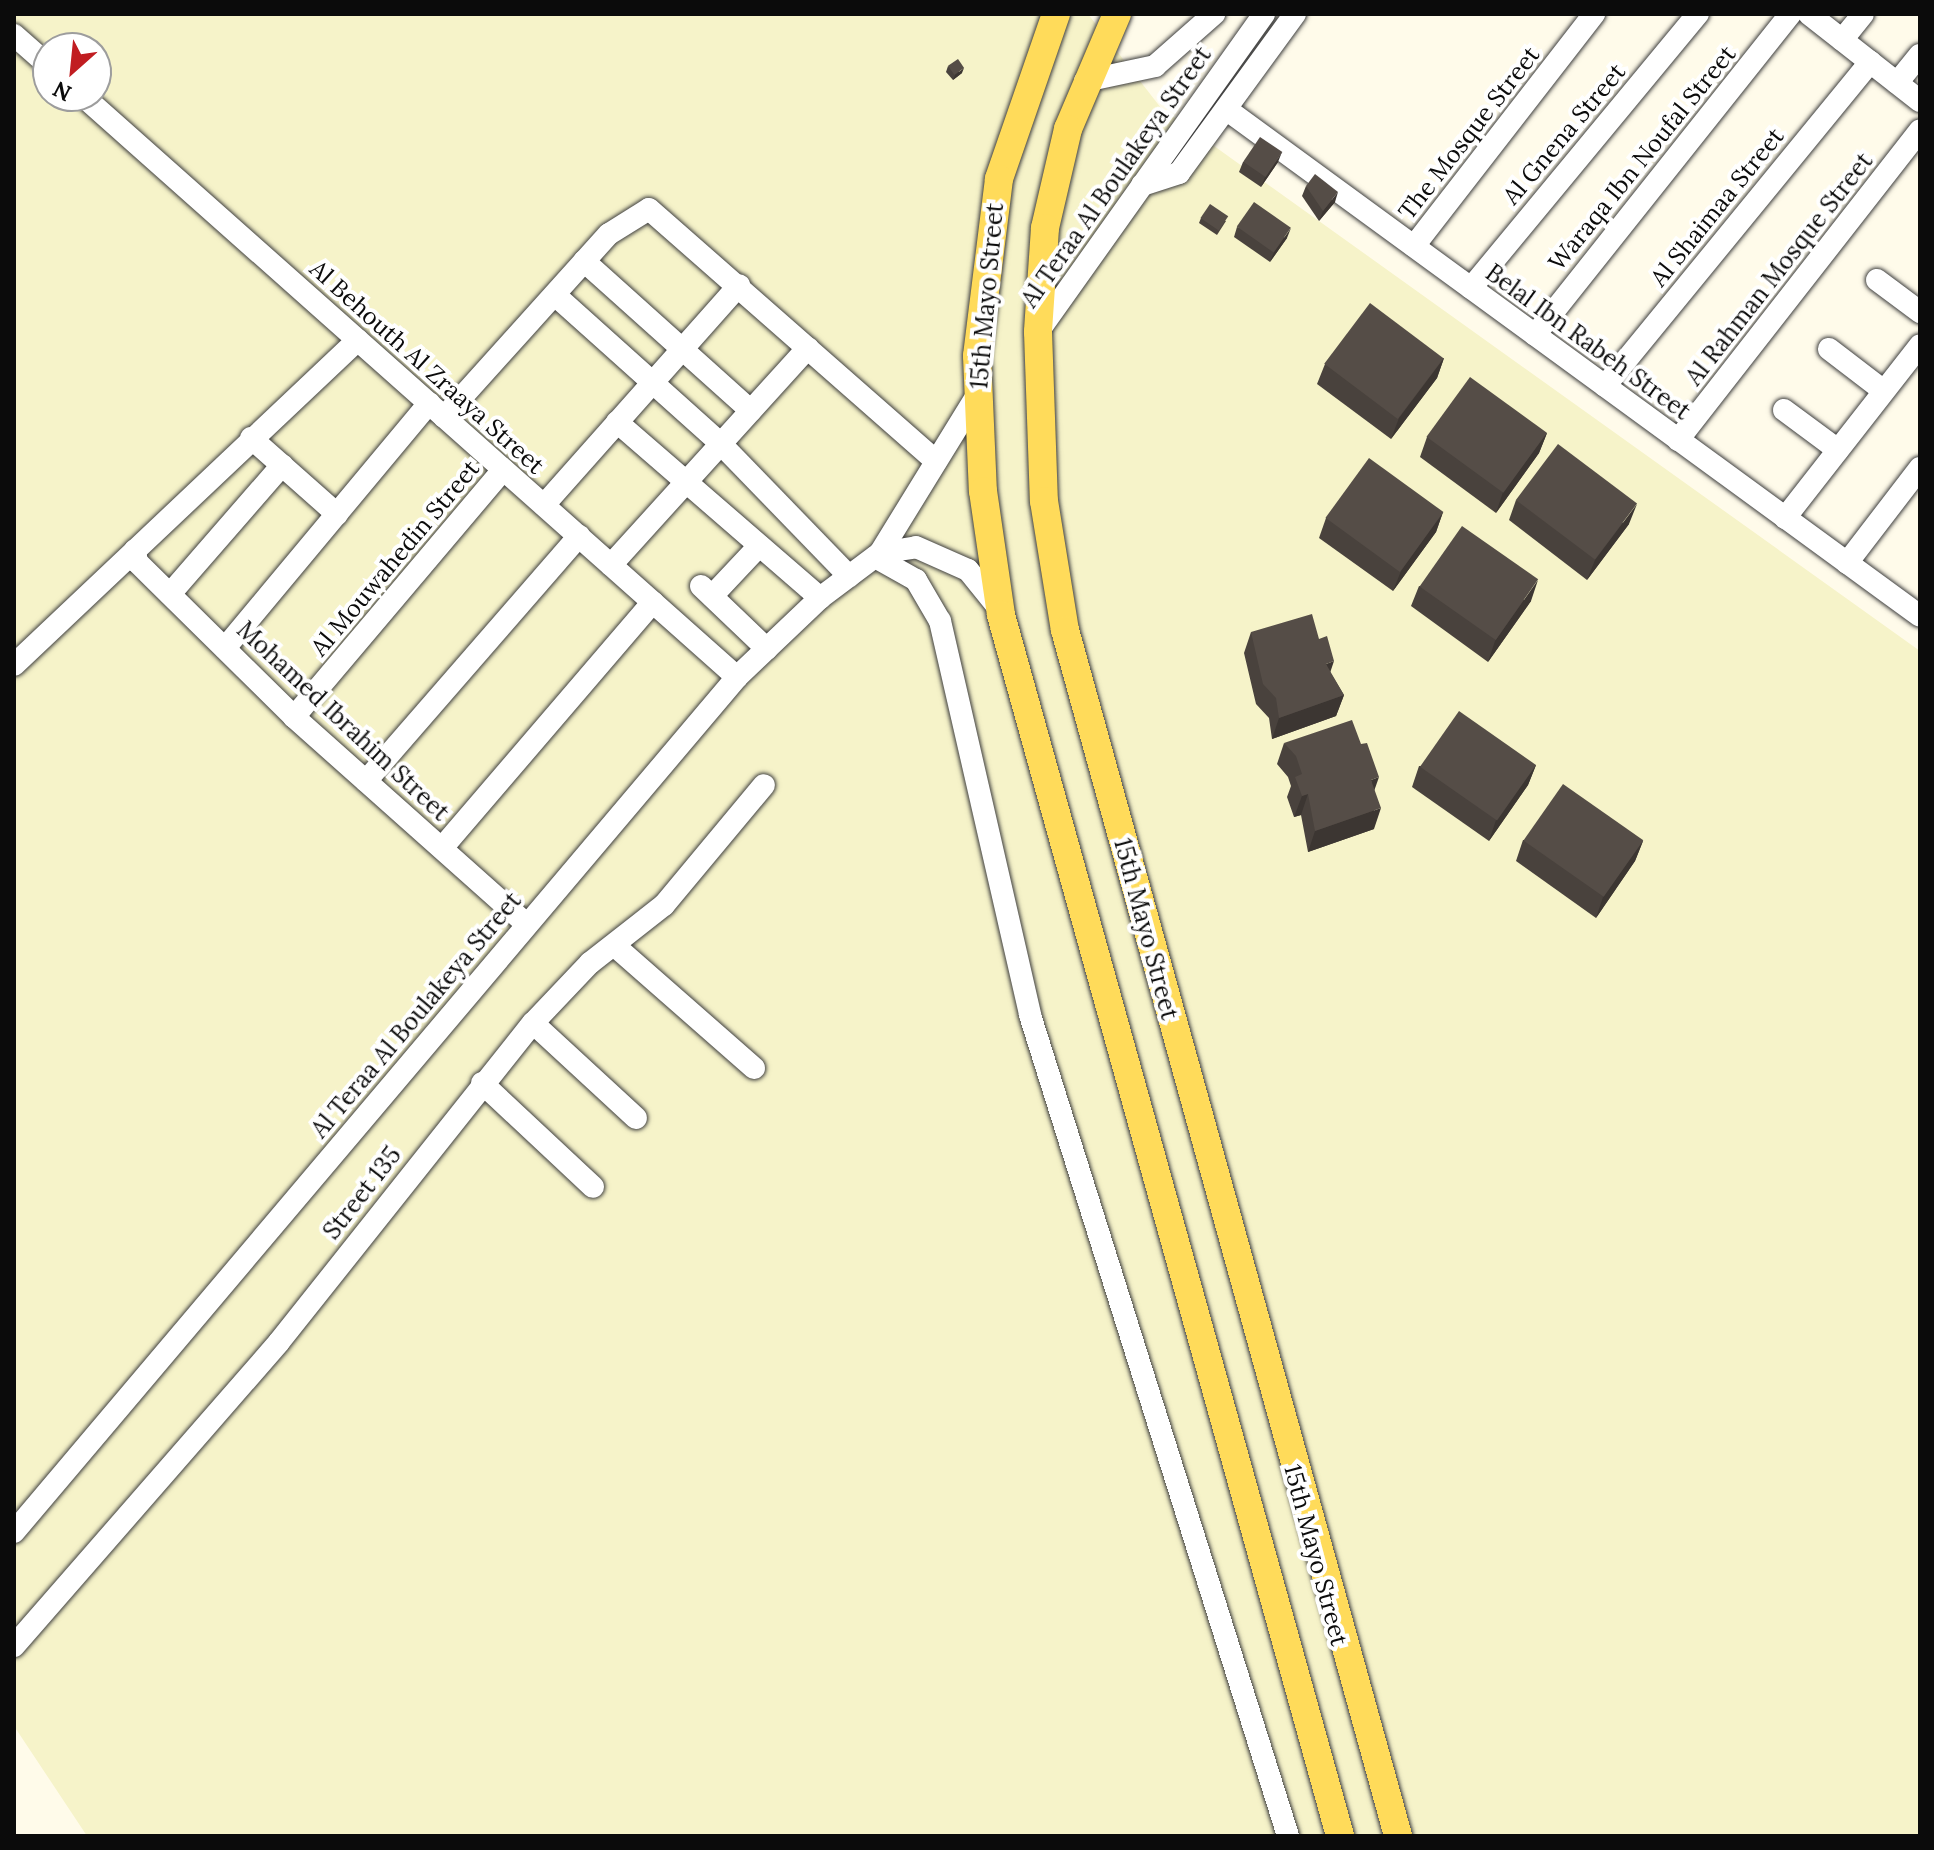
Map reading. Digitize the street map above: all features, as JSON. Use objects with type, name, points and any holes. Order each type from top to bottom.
[{"type":"main road","name":"15th Mayo Street","points":[[1056,14],[999,179],[978,394],[1001,615],[1340,1836]]},
{"type":"main road","name":"15th Mayo Street","points":[[1117,14],[1085,81],[1045,228],[1038,332],[1044,501],[1065,630],[1398,1836]]},
{"type":"street","name":"Al Teraa Al Boulakeya Street","points":[[1085,81],[1155,66],[1214,14]]},
{"type":"street","name":"Al Teraa Al Boulakeya Street","points":[[1038,332],[1264,14]]},
{"type":"street","points":[[1142,185],[1179,173],[1295,14]]},
{"type":"street","name":"The Mosque Street","points":[[1414,246],[1594,14]]},
{"type":"street","name":"Al Gnena Street","points":[[1471,288],[1698,14]]},
{"type":"street","name":"Waraqa Ibn Noufal Street","points":[[1535,335],[1790,14]]},
{"type":"street","points":[[1809,14],[1920,101]]},
{"type":"street","points":[[1842,40],[1863,14]]},
{"type":"street","points":[[14,35],[32,51]]},
{"type":"street","points":[[1897,83],[1920,55]]},
{"type":"street","name":"Al Shaimaa Street","points":[[1605,386],[1870,62]]},
{"type":"street","name":"Belal Ibn Rabeh Street","points":[[1226,109],[1847,563],[1917,608]]},
{"type":"street","name":"Al Behouth Al Zraaya Street","points":[[101,112],[737,677]]},
{"type":"street","name":"Al Rahman Mosque Street","points":[[1678,440],[1920,130]]},
{"type":"street","points":[[225,648],[337,514],[436,410],[555,295],[624,219],[649,209],[936,461]]},
{"type":"street","points":[[584,261],[751,411]]},
{"type":"street","points":[[1877,280],[1920,312]]},
{"type":"street","points":[[544,505],[739,285]]},
{"type":"street","points":[[555,295],[721,444],[849,576]]},
{"type":"street","points":[[14,665],[358,340]]},
{"type":"street","points":[[1785,518],[1920,345]]},
{"type":"street","points":[[611,565],[808,348]]},
{"type":"street","points":[[1829,349],[1884,391]]},
{"type":"street","name":"Al Teraa Al Boulakeya Street","points":[[14,1532],[737,677],[820,598],[877,555],[978,394]]},
{"type":"street","points":[[1784,410],[1838,450]]},
{"type":"street","points":[[617,422],[820,598]]},
{"type":"street","points":[[251,438],[337,514]]},
{"type":"street","points":[[170,594],[282,465]]},
{"type":"street","points":[[1847,563],[1920,468]]},
{"type":"street","name":"Al Mouwahedin Street","points":[[294,717],[503,470]]},
{"type":"street","points":[[366,781],[579,536]]},
{"type":"street","points":[[759,546],[707,591],[767,649]]},
{"type":"street","name":"Al Teraa Al Boulakeya Street","points":[[877,555],[916,547],[952,559],[982,583],[1001,615]]},
{"type":"street","name":"Mohamed Ibrahim Street","points":[[135,550],[137,562],[294,717],[526,924]]},
{"type":"street","points":[[877,555],[916,580],[940,621],[1030,1015],[1288,1836]]},
{"type":"street","points":[[442,848],[653,602]]},
{"type":"street","name":"Street 135","points":[[14,1646],[279,1342],[482,1083],[533,1023],[664,905],[764,785]]},
{"type":"street","points":[[615,946],[754,1068]]},
{"type":"street","points":[[533,1023],[636,1118]]},
{"type":"street","points":[[482,1083],[593,1187]]},
{"type":"shaded area","points":[[14,14],[1088,14],[1161,108],[1920,651],[1920,1836],[87,1836],[14,1726]]},
{"type":"building","points":[[958,59],[964,68],[954,75],[948,66]]},
{"type":"building","points":[[1260,137],[1282,152],[1266,177],[1243,162]]},
{"type":"building","points":[[1315,174],[1338,192],[1323,211],[1306,186]]},
{"type":"building","points":[[1254,202],[1291,228],[1274,252],[1237,227]]},
{"type":"building","points":[[1210,204],[1228,216],[1219,230],[1200,218]]},
{"type":"building","points":[[1370,303],[1443,358],[1398,419],[1324,364]]},
{"type":"building","points":[[1470,377],[1547,433],[1503,493],[1427,437]]},
{"type":"building","points":[[1558,444],[1637,504],[1595,559],[1516,500]]},
{"type":"building","points":[[1369,458],[1443,512],[1400,572],[1326,518]]},
{"type":"building","points":[[1462,526],[1538,579],[1496,640],[1420,587]]},
{"type":"building","points":[[1312,614],[1319,639],[1327,636],[1334,661],[1326,664],[1344,695],[1279,718],[1276,698],[1263,684],[1251,632]]},
{"type":"building","points":[[1459,711],[1536,765],[1497,821],[1420,767]]},
{"type":"building","points":[[1352,720],[1361,744],[1367,743],[1379,777],[1371,780],[1381,808],[1315,831],[1308,794],[1302,796],[1295,777],[1302,774],[1296,756],[1284,743]]},
{"type":"building","points":[[1563,784],[1643,840],[1604,897],[1523,841]]}]
